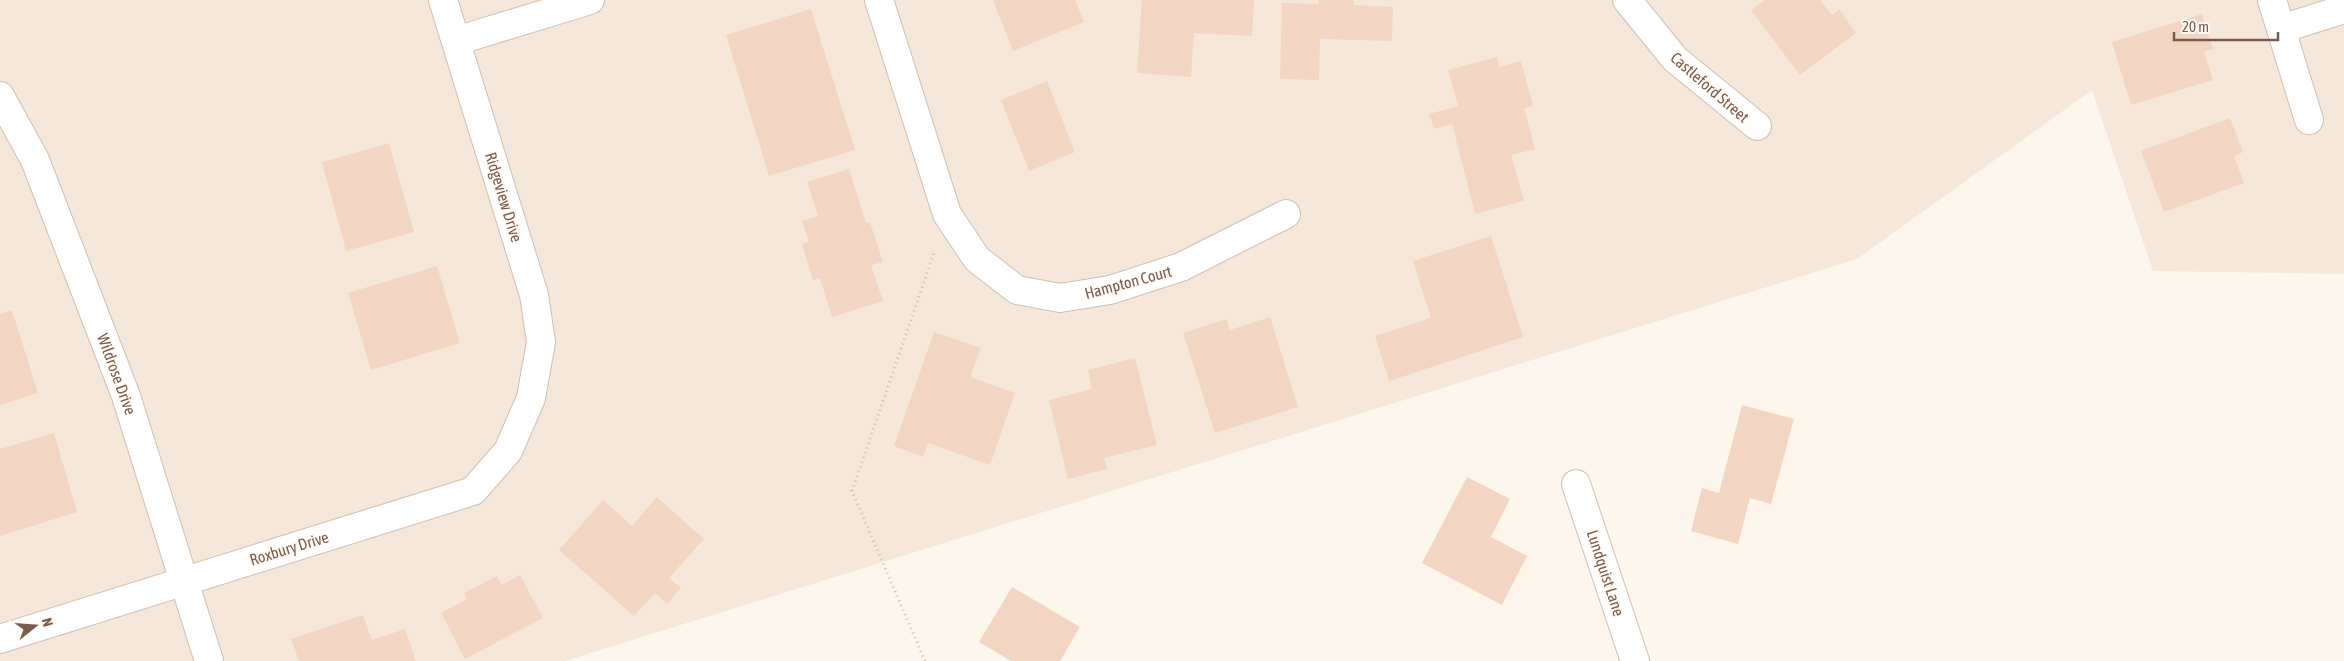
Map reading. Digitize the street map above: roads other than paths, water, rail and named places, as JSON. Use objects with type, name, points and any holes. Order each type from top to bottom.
[{"type":"street","name":"Ridgeview Drive","points":[[443,0],[534,294],[541,342],[531,398]]},
{"type":"street","points":[[456,41],[590,0]]},
{"type":"street","name":"Hampton Court","points":[[879,0],[947,214],[977,259],[1017,290],[1060,298],[1110,290],[1181,267],[1286,214]]},
{"type":"street","name":"Castleford Street","points":[[1627,0],[1675,59],[1756,126]]},
{"type":"street","points":[[2272,0],[2309,120]]},
{"type":"street","points":[[2281,29],[2344,9]]},
{"type":"street","name":"Wildrose Drive","points":[[0,96],[35,160],[126,396],[210,661]]},
{"type":"street","name":"Roxbury Drive","points":[[0,639],[473,491],[508,452],[531,398]]},
{"type":"street","name":"Lundquist Lane","points":[[1576,484],[1635,661]]}]
